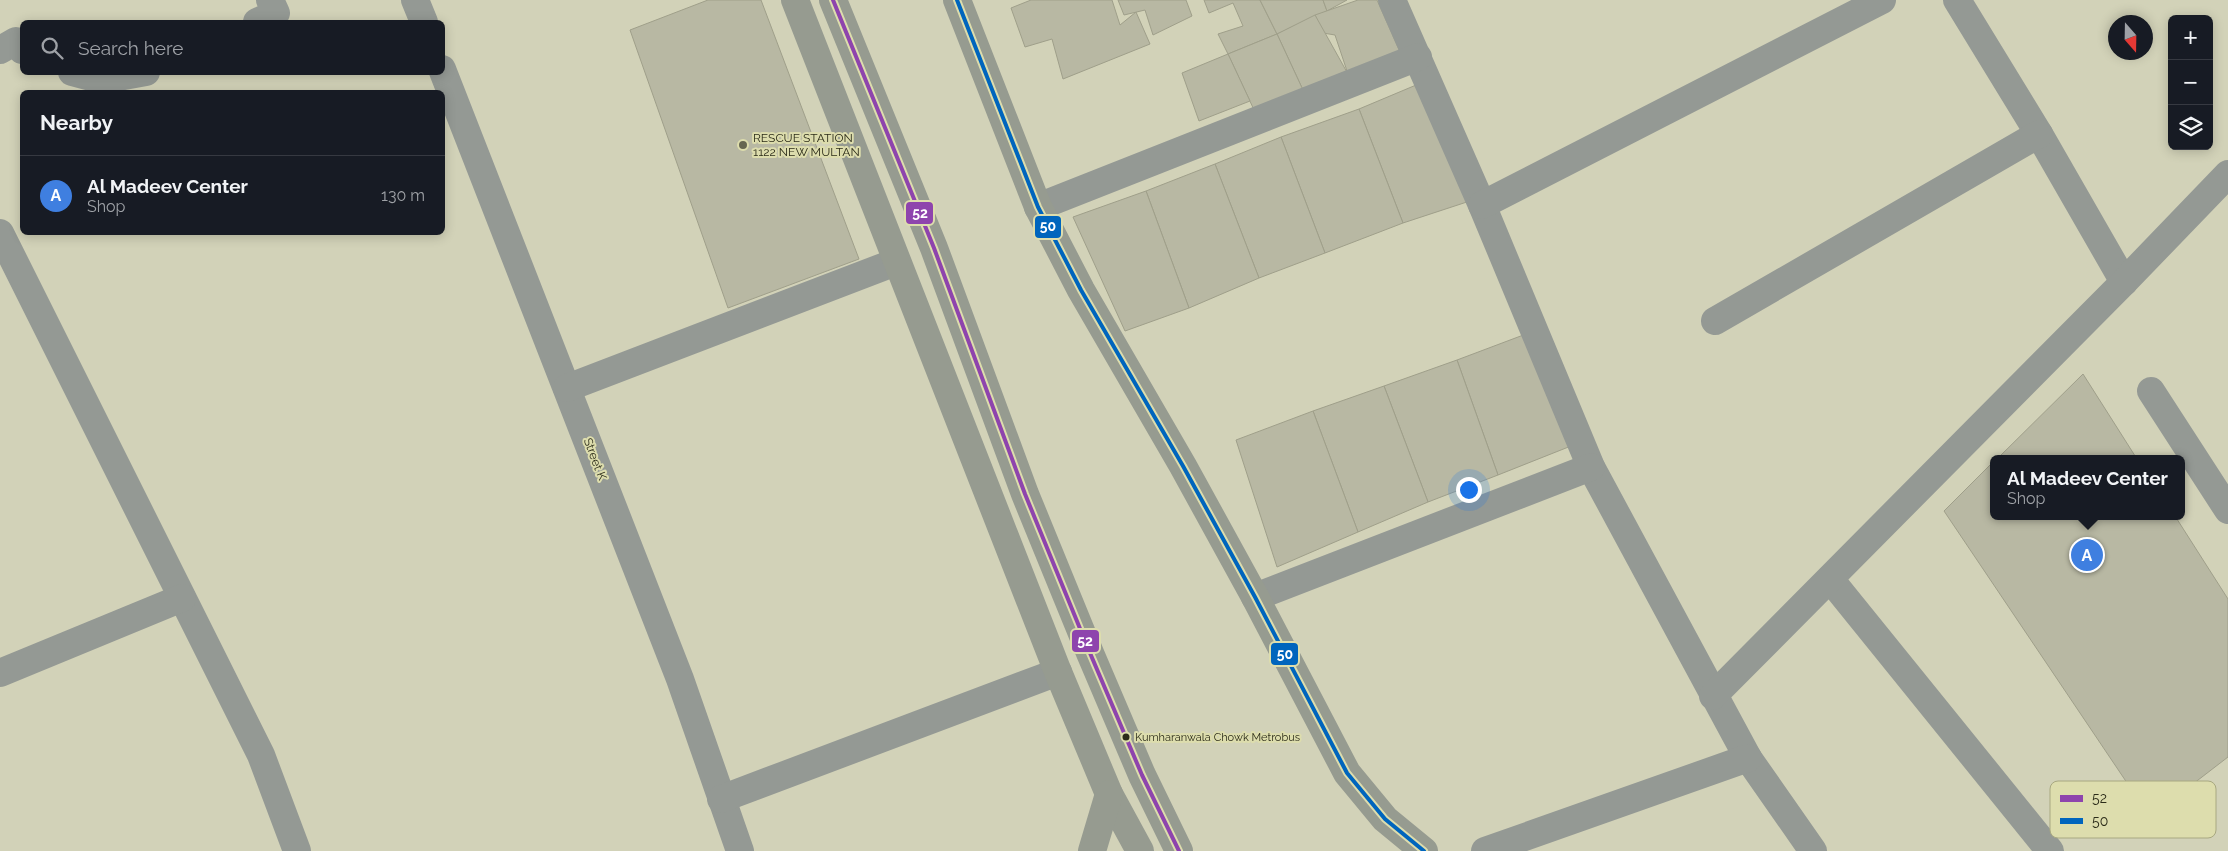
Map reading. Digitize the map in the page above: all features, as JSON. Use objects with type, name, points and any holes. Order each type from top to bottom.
[{"type":"main road","points":[[795,0],[1058,672],[1110,794],[1140,851]]},
{"type":"main road","points":[[833,0],[934,248],[1036,521],[1142,775],[1179,851]]},
{"type":"main road","points":[[957,0],[1038,207],[1081,290],[1183,466],[1347,773],[1385,820],[1424,851]]},
{"type":"main road","points":[[1092,851],[1110,794]]},
{"type":"street","points":[[261,20],[276,13],[270,0]]},
{"type":"street","points":[[415,0],[423,20]]},
{"type":"street","points":[[1392,0],[1482,205],[1591,467],[1748,758],[1813,851]]},
{"type":"street","points":[[1482,205],[1882,0]]},
{"type":"street","points":[[1957,0],[2039,134],[2124,282]]},
{"type":"street","points":[[0,50],[16,42],[20,47]]},
{"type":"street","points":[[1038,207],[1418,57]]},
{"type":"street","points":[[83,75],[102,80],[130,75]]},
{"type":"street","name":"Street K","points":[[444,75],[680,679],[740,851]]},
{"type":"street","points":[[1715,321],[2039,134]]},
{"type":"street","points":[[1713,696],[2124,282],[2228,174]]},
{"type":"street","points":[[0,233],[261,755],[297,851]]},
{"type":"street","points":[[567,388],[896,262]]},
{"type":"street","points":[[2151,392],[2228,510]]},
{"type":"street","points":[[1254,596],[1591,467]]},
{"type":"street","points":[[1830,579],[2050,851]]},
{"type":"street","points":[[0,673],[182,598]]},
{"type":"street","points":[[721,799],[1058,672]]},
{"type":"street","points":[[1485,851],[1748,758]]},
{"type":"building","name":"RESCUE STATION 1122 NEW MULTAN","points":[[708,0],[761,0],[859,259],[728,308],[630,30]]},
{"type":"building","points":[[1031,0],[1112,0],[1120,25],[1136,12],[1150,44],[1063,79],[1052,39],[1025,47],[1011,8]]},
{"type":"building","points":[[1118,0],[1186,0],[1192,16],[1153,35],[1145,10],[1124,15]]},
{"type":"building","points":[[1204,0],[1260,0],[1277,34],[1228,54],[1218,34],[1243,26],[1233,3],[1209,13]]},
{"type":"building","points":[[1260,0],[1323,0],[1327,11],[1277,34]]},
{"type":"building","points":[[1323,0],[1347,0],[1327,11]]},
{"type":"building","points":[[1358,0],[1377,0],[1400,52],[1348,74],[1335,35],[1323,33],[1315,15]]},
{"type":"building","points":[[1315,15],[1348,74],[1303,90],[1277,34]]},
{"type":"building","points":[[1277,34],[1303,90],[1255,112],[1228,54]]},
{"type":"building","points":[[1228,54],[1250,101],[1199,121],[1182,73]]},
{"type":"building","points":[[1428,80],[1479,198],[1403,223],[1359,109]]},
{"type":"building","points":[[1359,109],[1403,223],[1325,253],[1281,137]]},
{"type":"building","points":[[1281,137],[1325,253],[1259,278],[1215,164]]},
{"type":"building","points":[[1215,164],[1259,278],[1189,308],[1146,191]]},
{"type":"building","points":[[1146,191],[1189,308],[1125,331],[1073,217]]},
{"type":"building","points":[[1534,331],[1571,446],[1498,475],[1457,360]]},
{"type":"building","points":[[1457,360],[1498,475],[1428,502],[1384,386]]},
{"type":"building","points":[[2083,374],[2134,455],[2001,455]]},
{"type":"building","points":[[1384,386],[1428,502],[1358,532],[1313,411]]},
{"type":"building","points":[[1313,411],[1358,532],[1277,567],[1236,440]]},
{"type":"building","points":[[1990,465],[1990,520],[2178,520],[2228,599],[2228,757],[2197,781],[2126,781],[1944,511]]},
{"type":"transit line","name":"52","points":[[833,0],[934,248],[1025,494],[1142,775],[1179,851]]},
{"type":"transit line","name":"50","points":[[957,0],[1038,207],[1081,290],[1183,466],[1255,597],[1347,773],[1385,819],[1424,851]]},
{"type":"place","name":"RESCUE STATION 1122 NEW MULTAN","points":[[743,145]]},
{"type":"place","name":"Al Madeev Center","points":[[2087,555]]},
{"type":"place","name":"Kumharanwala Chowk Metrobus","points":[[1126,737]]}]
